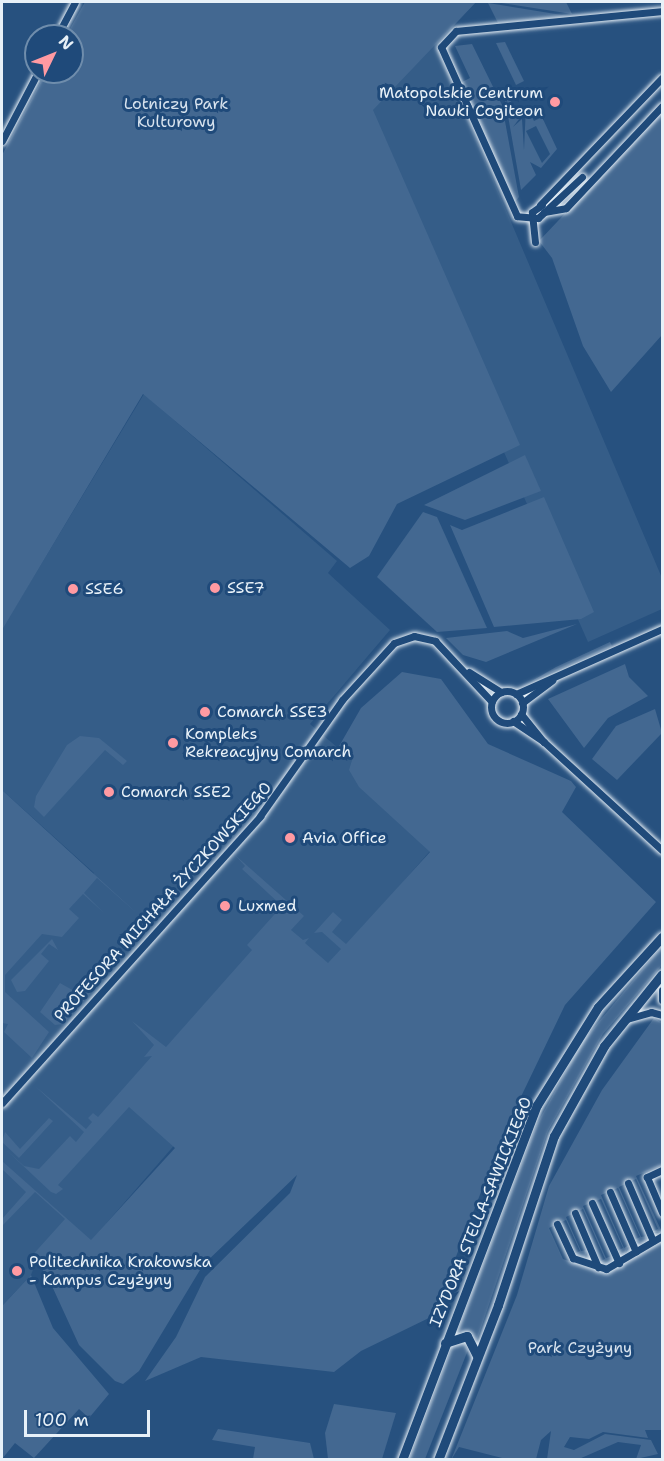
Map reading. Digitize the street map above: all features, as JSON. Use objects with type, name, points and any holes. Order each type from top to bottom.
[{"type":"main road","name":"IZYDORA STELLA-SAWICKIEGO","points":[[402,1460],[526,1131],[551,1079],[598,1007],[663,937]]},
{"type":"main road","points":[[438,1460],[477,1358],[554,1136],[622,1021],[663,974]]},
{"type":"main road","points":[[445,1343],[467,1336],[477,1358]]},
{"type":"street","points":[[63,24],[75,2]]},
{"type":"street","points":[[532,221],[517,216],[441,47],[456,31],[663,12]]},
{"type":"street","points":[[535,242],[532,221],[663,78]]},
{"type":"street","points":[[2,141],[32,84]]},
{"type":"street","points":[[542,209],[566,208],[663,106]]},
{"type":"street","points":[[542,209],[559,201],[582,177]]},
{"type":"street","points":[[663,629],[516,694],[501,692],[492,702],[495,717],[513,721],[544,742],[663,850]]},
{"type":"street","name":"PROFESORA MICHAŁA ŻYCZKOWSKIEGO","points":[[2,1103],[260,816],[337,707],[387,648],[409,636],[430,639],[469,672],[501,692]]},
{"type":"street","name":"PROFESORA MICHAŁA ŻYCZKOWSKIEGO","points":[[469,672],[492,702]]},
{"type":"street","points":[[522,703],[553,679]]},
{"type":"street","points":[[513,721],[521,714],[522,703],[516,694]]},
{"type":"street","points":[[521,714],[544,742]]},
{"type":"street","points":[[663,990],[663,1000]]},
{"type":"street","points":[[622,1021],[651,1011],[663,1015]]},
{"type":"street","points":[[662,1212],[647,1177],[663,1170]]},
{"type":"street","points":[[628,1184],[653,1242]]},
{"type":"street","points":[[653,1192],[663,1188]]},
{"type":"street","points":[[610,1192],[636,1252]]},
{"type":"street","points":[[592,1203],[619,1263]]},
{"type":"street","points":[[575,1214],[598,1267]]},
{"type":"street","points":[[558,1224],[573,1258],[598,1267],[619,1263],[663,1236]]},
{"type":"shaded area","points":[[476,2],[436,45],[662,578],[662,609],[588,642],[454,339],[190,24]]},
{"type":"shaded area","points":[[144,394],[337,561],[328,573],[390,630],[310,724],[352,760],[430,851],[91,1241],[65,1221],[28,1261],[34,1267],[31,1275],[2,1306],[2,976],[94,873],[2,790],[2,629]]},
{"type":"green space","name":"Lotniczy Park Kulturowy","points":[[85,2],[476,2],[373,110],[520,445],[397,504],[369,556],[350,568],[143,394],[2,630],[2,155],[40,84],[84,84],[84,24],[73,24]]},
{"type":"green space","points":[[495,2],[566,2],[572,14]]},
{"type":"green space","points":[[488,3],[568,16],[498,23]]},
{"type":"green space","points":[[505,42],[524,81],[516,85],[496,43]]},
{"type":"green space","points":[[472,44],[502,105],[519,197],[513,204],[460,83],[470,78],[455,46]]},
{"type":"green space","points":[[504,93],[522,115],[513,127],[522,119],[524,150],[526,105],[534,121],[542,117],[557,149],[541,168],[530,162],[536,175],[521,190]],"holes":[[[536,126],[550,154],[542,163],[526,131]]]},
{"type":"green space","points":[[662,111],[662,335],[611,392],[583,346],[552,258],[539,241]]},
{"type":"green space","points":[[525,455],[541,491],[465,520],[424,505]]},
{"type":"green space","points":[[544,497],[594,612],[581,619],[494,627],[450,525],[462,530]]},
{"type":"green space","points":[[423,512],[437,517],[487,628],[437,632],[377,577]]},
{"type":"green space","points":[[577,624],[486,662],[463,655],[446,638],[507,631],[523,638]]},
{"type":"green space","points":[[610,642],[612,646],[532,681],[556,667]]},
{"type":"green space","points":[[625,664],[629,677],[648,696],[608,718],[584,748],[548,699]]},
{"type":"green space","points":[[402,672],[441,679],[488,744],[571,781],[576,787],[562,812],[656,902],[565,1005],[505,1130],[433,1316],[361,1351],[334,1372],[201,1357],[145,1381],[176,1337],[205,1277],[290,1193],[297,1175],[203,1265],[139,1371],[123,1384],[115,1381],[79,1345],[46,1273],[29,1259],[65,1219],[35,1192],[3,1225],[2,1219],[26,1192],[2,1169],[2,1161],[91,1240],[175,1148],[129,1107],[58,1185],[63,1189],[56,1194],[51,1192],[2,1146],[24,1166],[39,1169],[70,1136],[76,1142],[84,1132],[35,1086],[86,1129],[92,1122],[88,1118],[93,1113],[98,1117],[152,1056],[144,1057],[154,1045],[132,1021],[166,1047],[252,950],[247,945],[282,906],[242,869],[245,866],[235,855],[304,916],[291,930],[303,940],[309,938],[305,943],[328,963],[341,949],[322,932],[314,933],[333,912],[342,920],[332,932],[346,944],[430,852],[359,787],[349,770],[353,757],[338,748],[361,708]]},
{"type":"green space","points":[[655,709],[662,733],[617,780],[592,759],[616,726]]},
{"type":"green space","points":[[80,736],[99,738],[127,761],[123,765],[105,750],[44,817],[34,807],[36,796],[67,745]]},
{"type":"green space","points":[[2,790],[140,916],[97,878],[84,893],[104,913],[83,894],[69,909],[79,918],[62,937],[42,934],[5,975],[5,992],[49,1032],[32,1058],[4,1032],[8,1024],[2,1023]]},
{"type":"green space","points":[[52,939],[58,950],[49,944],[41,954],[49,961],[25,991],[17,992],[11,980]]},
{"type":"green space","points":[[662,946],[662,965],[603,1034],[548,1131],[477,1340],[458,1330],[537,1124],[582,1042]]},
{"type":"green space","points":[[98,969],[106,976],[63,1024],[55,1025],[40,1012],[60,983],[76,992]]},
{"type":"green space","name":"Park Czyżyny","points":[[654,1018],[662,1023],[662,1165],[636,1176],[662,1232],[652,1232],[658,1229],[636,1179],[619,1187],[641,1237],[647,1236],[644,1244],[634,1240],[640,1237],[618,1188],[601,1195],[624,1248],[629,1245],[624,1255],[617,1251],[623,1248],[601,1199],[583,1206],[606,1258],[612,1256],[610,1265],[599,1262],[605,1259],[583,1209],[566,1217],[581,1251],[587,1250],[585,1258],[574,1254],[580,1251],[566,1220],[549,1228],[563,1259],[604,1273],[662,1240],[662,1430],[645,1430],[648,1438],[603,1432],[589,1439],[570,1437],[564,1447],[574,1450],[605,1434],[651,1440],[658,1454],[636,1459],[641,1445],[618,1442],[579,1459],[547,1459],[551,1431],[541,1440],[536,1459],[506,1459],[459,1447],[451,1460],[517,1295],[549,1186],[602,1090]]},
{"type":"green space","points":[[49,1118],[53,1121],[19,1158],[2,1142],[5,1132],[20,1149]]},
{"type":"green space","points":[[31,1275],[53,1328],[109,1394],[89,1418],[79,1409],[34,1458],[15,1443],[2,1459],[2,1306]]},
{"type":"green space","points":[[462,1341],[468,1350],[425,1459],[409,1460],[453,1345]]},
{"type":"green space","points":[[334,1404],[396,1413],[382,1459],[328,1459],[325,1433]]},
{"type":"green space","points":[[218,1429],[310,1443],[314,1459],[253,1459],[255,1447],[212,1440]]},
{"type":"place","name":"Małopolskie Centrum Nauki Cogiteon","points":[[555,102]]},
{"type":"place","name":"SSE7","points":[[215,588]]},
{"type":"place","name":"SSE6","points":[[73,589]]},
{"type":"place","name":"Comarch SSE3","points":[[205,712]]},
{"type":"place","name":"Kompleks Rekreacyjny Comarch","points":[[173,743]]},
{"type":"place","name":"Comarch SSE2","points":[[109,792]]},
{"type":"place","name":"Avia Office","points":[[290,838]]},
{"type":"place","name":"Luxmed","points":[[225,906]]},
{"type":"place","name":"Politechnika Krakowska - Kampus Czyżyny","points":[[17,1271]]}]
